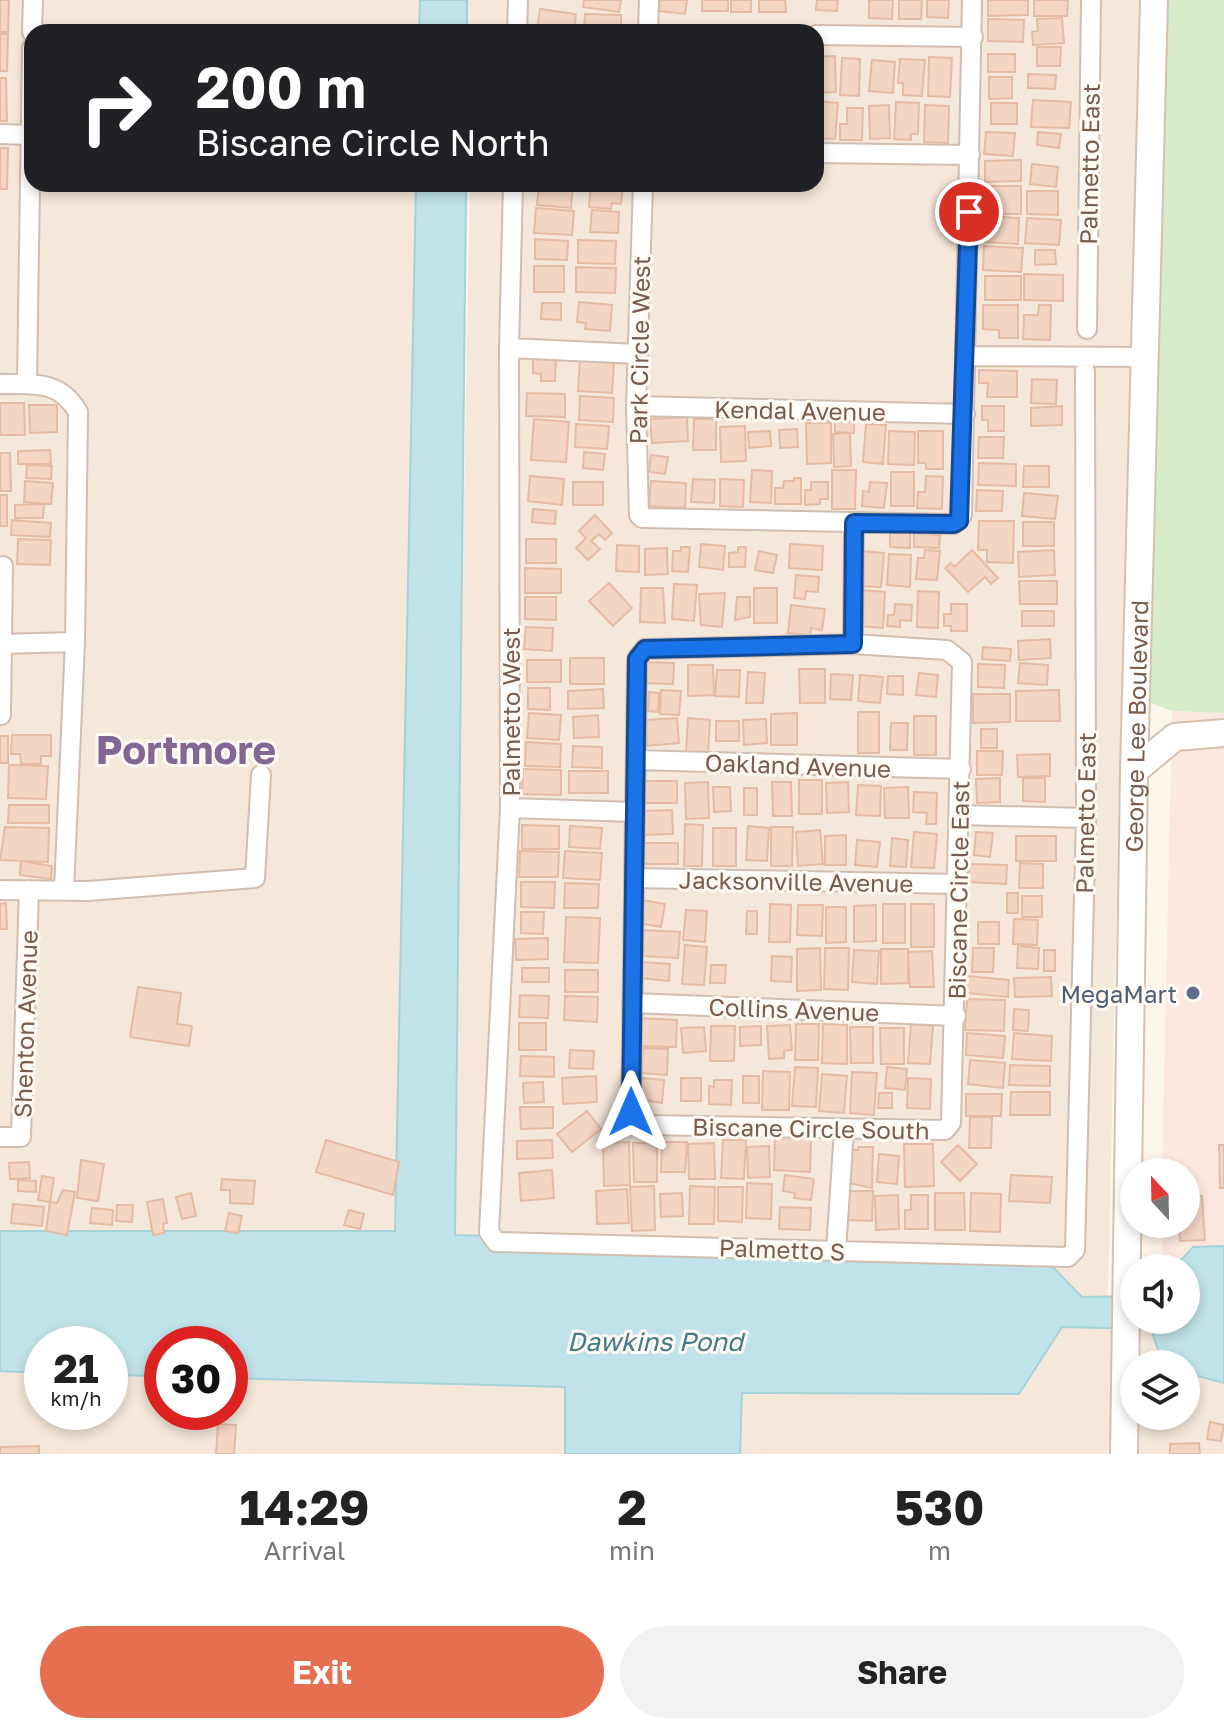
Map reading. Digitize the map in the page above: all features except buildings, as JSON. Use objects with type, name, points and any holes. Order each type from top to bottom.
[{"type":"main road","name":"George Lee Boulevard","points":[[1124,1454],[1129,1288],[1134,771],[1154,0]]},
{"type":"main road","points":[[1138,698],[1159,724],[1183,736]]},
{"type":"main road","points":[[1134,771],[1160,747],[1183,736],[1224,733]]},
{"type":"street","points":[[32,24],[33,0]]},
{"type":"street","points":[[517,24],[518,0]]},
{"type":"street","points":[[648,24],[649,0]]},
{"type":"street","points":[[632,1003],[637,659],[640,652],[645,649],[853,644],[854,523],[954,524],[959,521],[965,414],[972,0]]},
{"type":"street","name":"Palmetto East","points":[[1087,329],[1091,0]]},
{"type":"street","points":[[824,35],[973,37]]},
{"type":"street","points":[[0,134],[24,135]]},
{"type":"street","points":[[824,153],[970,155]]},
{"type":"street","points":[[27,384],[29,192]]},
{"type":"street","name":"Palmetto West","points":[[492,1239],[510,808],[509,348],[513,192]]},
{"type":"street","name":"Park Circle West","points":[[643,192],[636,406],[639,515],[642,518],[854,523]]},
{"type":"street","points":[[509,348],[638,354]]},
{"type":"street","points":[[966,356],[1147,357]]},
{"type":"street","name":"Palmetto East","points":[[1072,1254],[1086,818],[1085,371]]},
{"type":"street","points":[[0,384],[52,387],[69,395],[78,412],[75,642],[64,890]]},
{"type":"street","name":"Kendal Avenue","points":[[636,406],[965,414]]},
{"type":"street","points":[[1,715],[3,566]]},
{"type":"street","points":[[0,644],[75,642]]},
{"type":"street","name":"Biscane Circle East","points":[[853,644],[947,650],[957,654],[962,662],[956,1016],[948,1127]]},
{"type":"street","name":"Oakland Avenue","points":[[636,760],[961,769]]},
{"type":"street","points":[[0,890],[64,890],[255,878],[261,775]]},
{"type":"street","points":[[510,808],[635,812]]},
{"type":"street","points":[[960,815],[1086,818]]},
{"type":"street","name":"Jacksonville Avenue","points":[[634,878],[958,884]]},
{"type":"street","name":"Shenton Avenue","points":[[0,1137],[21,1137],[29,890]]},
{"type":"street","name":"Collins Avenue","points":[[632,1003],[956,1016]]},
{"type":"street","name":"Biscane Circle South","points":[[632,1003],[631,1112],[635,1121],[644,1125],[844,1130],[948,1127]]},
{"type":"street","points":[[836,1251],[844,1130]]},
{"type":"street","name":"Palmetto S","points":[[492,1239],[836,1251],[1072,1254]]},
{"type":"shaded area","points":[[0,0],[1149,0],[1120,745],[1108,1296],[1082,1297],[1034,1249],[449,1274],[395,1232],[0,1231]],"holes":[[[24,24],[824,24],[824,192],[470,192],[456,924],[468,192],[24,192]]]},
{"type":"shaded area","points":[[1172,711],[1224,713],[1224,1274],[1200,1272],[1200,1254],[1162,1254],[1162,1238],[1200,1238],[1200,1158],[1162,1158]]},
{"type":"shaded area","points":[[1061,1327],[1120,1328],[1120,1334],[1153,1334],[1158,1350],[1120,1350],[1120,1430],[1200,1430],[1200,1377],[1224,1383],[1224,1454],[740,1454],[742,1393],[1019,1393]]},
{"type":"shaded area","points":[[0,1371],[24,1372],[24,1430],[128,1430],[128,1375],[144,1376],[144,1430],[248,1430],[248,1378],[566,1387],[565,1454],[0,1454]]},
{"type":"green space","points":[[1162,0],[1224,0],[1224,713],[1172,711],[1138,698]]},
{"type":"water","points":[[420,0],[467,0],[467,24],[419,24]]},
{"type":"water","name":"Dawkins Pond","points":[[416,192],[466,192],[455,1235],[1034,1248],[1082,1297],[1120,1296],[1120,1328],[1062,1327],[1019,1394],[742,1393],[740,1454],[565,1454],[565,1387],[248,1378],[248,1326],[144,1326],[144,1376],[128,1375],[128,1326],[24,1326],[24,1372],[0,1371],[0,1231],[395,1231]]},
{"type":"water","name":"Dawkins Pond","points":[[1224,1246],[1224,1383],[1200,1377],[1200,1350],[1158,1350],[1153,1334],[1200,1334],[1200,1254],[1187,1254],[1193,1247]]},
{"type":"place","name":"MegaMart","points":[[1193,993]]},
{"type":"district","name":"Portmore","points":[[186,749]]},
{"type":"route","points":[[631,1112],[637,659],[645,649],[853,644],[854,523],[954,524],[959,521],[962,515],[969,212]]}]
